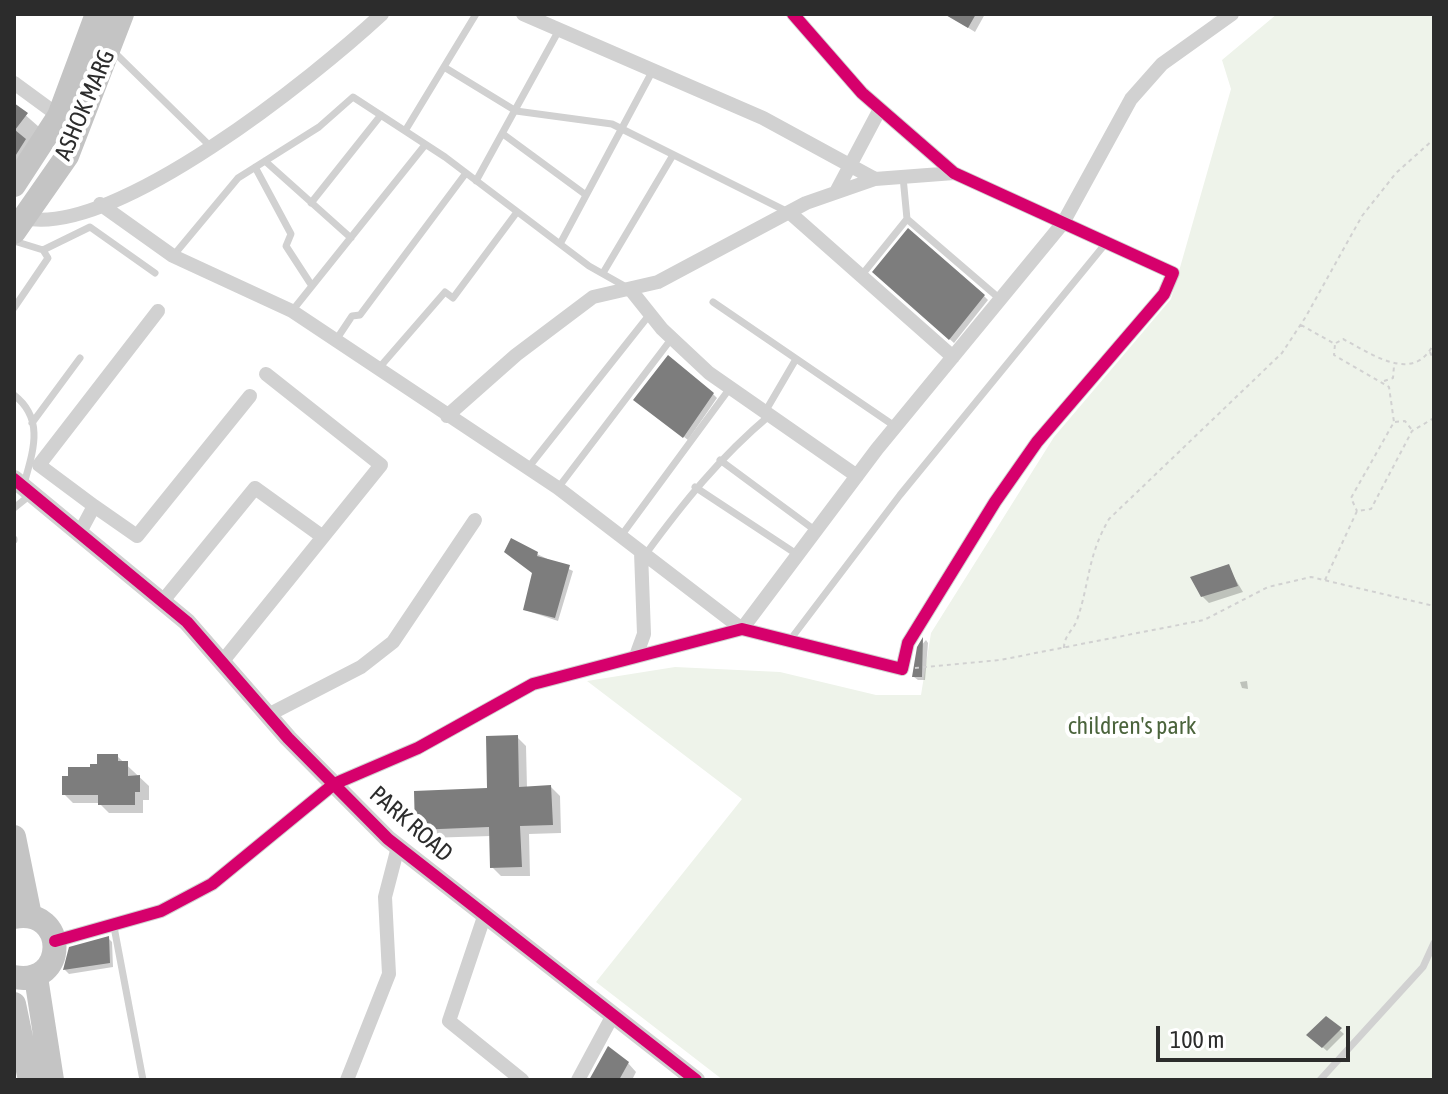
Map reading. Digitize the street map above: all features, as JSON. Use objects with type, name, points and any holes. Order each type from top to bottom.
[{"type":"main road","name":"ASHOK MARG","points":[[14,185],[59,116],[97,14]]},
{"type":"main road","name":"ASHOK MARG","points":[[19,225],[67,156],[122,14]]},
{"type":"main road","points":[[14,837],[22,917],[46,925],[55,941],[52,962],[25,977],[52,1080]]},
{"type":"main road","points":[[14,1004],[30,1080]]},
{"type":"street","points":[[19,225],[100,204],[161,178],[260,116],[382,14]]},
{"type":"street","points":[[523,14],[763,118],[875,179]]},
{"type":"street","points":[[100,204],[173,256],[292,311],[558,488],[742,629],[902,669],[908,643],[995,502],[1037,442],[1164,294],[1173,273],[954,173],[880,109],[793,14]]},
{"type":"street","points":[[55,941],[114,927],[161,911],[212,884],[334,784],[418,748],[533,684],[742,629],[857,476],[1063,223],[1131,99],[1162,64],[1232,14]]},
{"type":"street","points":[[14,83],[59,116]]},
{"type":"street","points":[[836,193],[853,167],[880,109]]},
{"type":"street","points":[[447,416],[516,355],[593,297],[658,282],[789,212],[875,179],[954,173]]},
{"type":"street","points":[[789,212],[953,357]]},
{"type":"street","points":[[630,289],[672,338],[730,388],[857,476]]},
{"type":"street","points":[[158,311],[39,465],[137,536],[250,396]]},
{"type":"street","points":[[222,662],[381,465],[266,374]]},
{"type":"street","name":"PARK ROAD","points":[[23,487],[187,622],[268,715],[398,847],[696,1080]]},
{"type":"street","points":[[162,602],[255,488],[323,537]]},
{"type":"street","points":[[79,534],[94,506]]},
{"type":"street","points":[[268,715],[361,667],[393,642],[475,520]]},
{"type":"street","points":[[636,656],[644,634],[643,554]]},
{"type":"street","points":[[347,1080],[389,974],[385,897],[398,847]]},
{"type":"street","points":[[485,914],[449,1021],[522,1080]]},
{"type":"street","points":[[578,1080],[613,1015]]},
{"type":"lane","points":[[405,131],[476,14]]},
{"type":"lane","points":[[476,181],[559,30]]},
{"type":"lane","points":[[110,47],[211,147]]},
{"type":"lane","points":[[444,67],[516,111],[612,124],[789,212]]},
{"type":"lane","points":[[560,244],[653,70]]},
{"type":"lane","points":[[173,256],[238,178],[319,127],[353,97],[466,173],[560,244],[630,289]]},
{"type":"lane","points":[[311,203],[381,115]]},
{"type":"lane","points":[[503,134],[586,195]]},
{"type":"lane","points":[[292,311],[425,145]]},
{"type":"lane","points":[[603,273],[673,155]]},
{"type":"lane","points":[[265,161],[351,238]]},
{"type":"lane","points":[[255,167],[291,234],[286,246],[312,286]]},
{"type":"lane","points":[[335,341],[352,316],[360,315],[466,173]]},
{"type":"lane","points":[[903,177],[907,219],[1000,299]]},
{"type":"lane","points":[[378,370],[445,292],[453,298],[517,212]]},
{"type":"lane","points":[[861,276],[907,219]]},
{"type":"lane","points":[[43,250],[90,227],[155,273]]},
{"type":"lane","points":[[14,241],[43,250],[48,258],[14,308]]},
{"type":"lane","points":[[788,642],[918,472],[1106,242]]},
{"type":"lane","points":[[713,302],[896,427]]},
{"type":"lane","points":[[528,468],[650,314]]},
{"type":"lane","points":[[558,488],[672,338]]},
{"type":"lane","points":[[32,423],[80,358]]},
{"type":"lane","points":[[643,554],[695,487],[767,414],[796,359]]},
{"type":"lane","points":[[621,536],[730,388]]},
{"type":"lane","points":[[14,395],[27,405],[37,437],[14,508]]},
{"type":"lane","points":[[720,460],[816,531]]},
{"type":"lane","points":[[695,487],[798,555]]},
{"type":"lane","points":[[114,927],[143,1080]]},
{"type":"lane","points":[[1320,1080],[1423,967],[1434,943]]},
{"type":"path","points":[[1064,648],[1064,639],[1076,623],[1094,546],[1109,519],[1272,363],[1301,325],[1362,216],[1396,173],[1434,139]]},
{"type":"path","points":[[1301,325],[1335,344]]},
{"type":"path","points":[[1335,344],[1343,339],[1393,365],[1415,363],[1430,351],[1434,343]]},
{"type":"path","points":[[1325,581],[1357,511],[1351,498],[1394,422],[1389,387],[1384,381],[1334,355],[1335,344]]},
{"type":"path","points":[[1430,351],[1434,361]]},
{"type":"path","points":[[1384,381],[1393,378],[1393,365]]},
{"type":"path","points":[[1357,511],[1371,509],[1412,431],[1434,418]]},
{"type":"path","points":[[1394,422],[1405,421],[1412,431]]},
{"type":"path","points":[[902,669],[1000,660],[1204,620],[1268,587],[1311,577],[1434,606]]},
{"type":"green space","name":"children's park","points":[[1277,14],[1434,14],[1434,1080],[723,1080],[596,982],[742,799],[587,681],[675,667],[780,672],[876,695],[921,695],[931,633],[1054,437],[1171,299],[1231,89],[1222,60]]},
{"type":"building","points":[[944,14],[976,14],[968,28]]},
{"type":"building","points":[[14,103],[28,113],[15,130],[26,139],[14,158]]},
{"type":"building","points":[[908,228],[985,295],[949,340],[872,272]]},
{"type":"building","points":[[668,355],[714,393],[683,438],[633,400]]},
{"type":"building","points":[[511,538],[538,552],[537,556],[570,565],[555,618],[523,610],[532,573],[504,552]]},
{"type":"building","points":[[1229,564],[1238,586],[1201,597],[1190,577]]},
{"type":"building","points":[[923,637],[922,677],[912,677],[917,647]]},
{"type":"building","points":[[518,735],[519,787],[551,785],[553,825],[520,826],[522,867],[490,868],[489,827],[415,830],[414,791],[487,788],[486,736]]},
{"type":"building","points":[[97,754],[118,754],[118,761],[128,761],[128,776],[140,775],[140,792],[135,792],[135,805],[98,805],[98,795],[62,795],[62,776],[68,776],[68,767],[97,764]]},
{"type":"building","points":[[109,936],[110,963],[63,970],[69,947]]},
{"type":"building","points":[[1326,1016],[1342,1028],[1322,1048],[1306,1035]]},
{"type":"building","points":[[608,1046],[629,1062],[619,1080],[589,1080]]},
{"type":"cycle path","points":[[55,941],[161,911],[212,884],[334,784],[418,748],[533,684],[742,629],[902,669],[908,643],[995,502],[1037,442],[1164,294],[1173,273],[954,173],[862,93],[793,14]]},
{"type":"cycle path","points":[[14,479],[187,622],[288,738],[388,839],[696,1080]]}]
